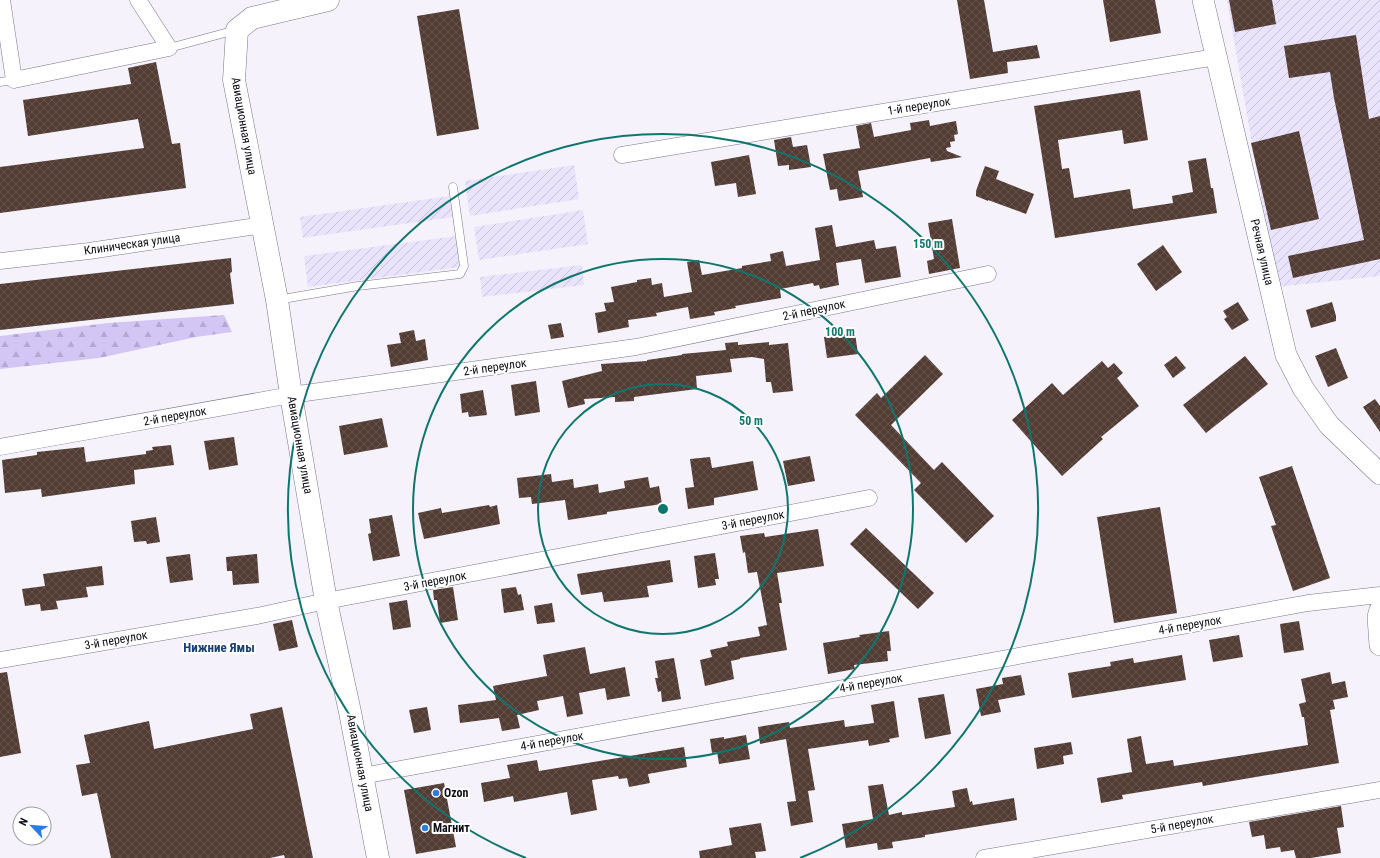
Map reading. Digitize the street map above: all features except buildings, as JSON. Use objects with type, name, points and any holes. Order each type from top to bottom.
[{"type":"main road","points":[[237,30],[252,18],[328,0]]},
{"type":"main road","name":"Авиационная улица","points":[[237,30],[234,80],[277,300],[291,395],[326,601],[350,712],[378,858]]},
{"type":"street","points":[[2,0],[7,81],[169,48],[138,0]]},
{"type":"street","name":"Речная улица","points":[[1203,0],[1286,355],[1303,388],[1329,425],[1380,474]]},
{"type":"street","name":"1-й переулок","points":[[622,155],[1216,58]]},
{"type":"street","name":"Клиническая улица","points":[[0,261],[89,251],[263,225]]},
{"type":"street","name":"2-й переулок","points":[[0,447],[291,395],[636,347],[988,274]]},
{"type":"street","name":"3-й переулок","points":[[0,660],[257,616],[326,601],[869,498]]},
{"type":"street","name":"4-й переулок","points":[[362,776],[1308,603],[1380,595]]},
{"type":"street","points":[[1380,610],[1378,617],[1380,645]]},
{"type":"street","name":"5-й переулок","points":[[984,858],[1380,790]]},
{"type":"lane","points":[[169,48],[237,30]]},
{"type":"lane","points":[[277,300],[358,286],[460,274],[464,266],[453,187]]},
{"type":"shaded area","points":[[1227,0],[1380,0],[1380,276],[1277,287]]},
{"type":"shaded area","points":[[574,165],[579,199],[470,216],[465,181]]},
{"type":"shaded area","points":[[450,196],[453,217],[303,238],[300,217]]},
{"type":"shaded area","points":[[583,210],[588,244],[479,260],[474,227]]},
{"type":"shaded area","points":[[457,236],[460,267],[308,287],[304,256]]},
{"type":"shaded area","points":[[582,265],[584,285],[482,297],[480,277]]},
{"type":"green space","points":[[224,315],[232,332],[196,337],[99,358],[0,369],[0,336],[108,323]]},
{"type":"place","name":"Ozon","points":[[436,793]]},
{"type":"place","name":"Магнит","points":[[425,828]]},
{"type":"district","name":"Нижние Ямы","points":[[219,647]]}]
